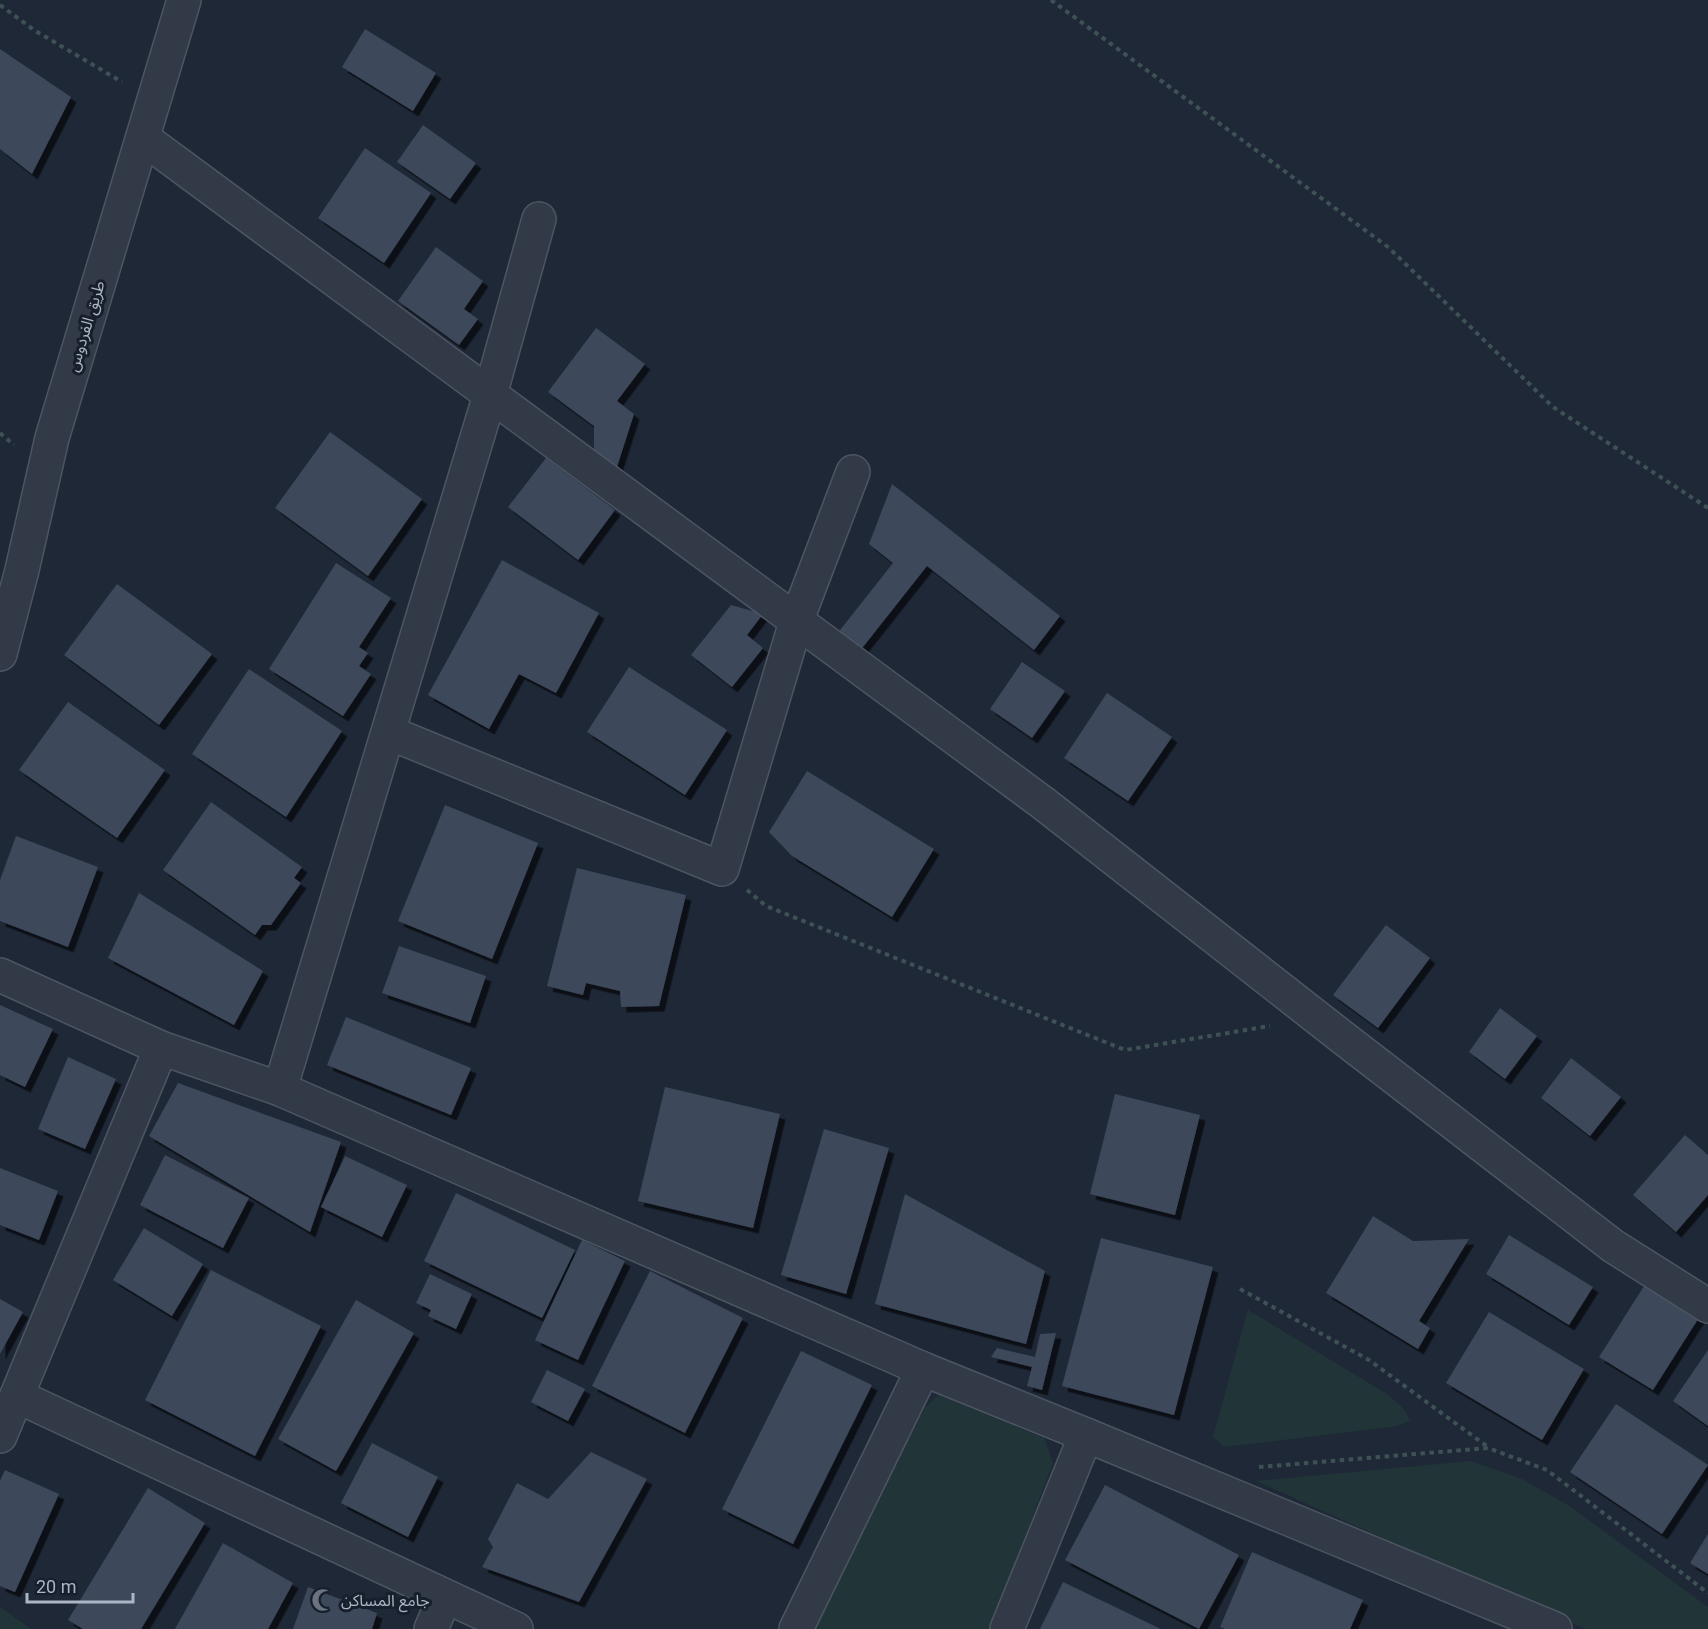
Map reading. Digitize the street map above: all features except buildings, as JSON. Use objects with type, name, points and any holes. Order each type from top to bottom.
[{"type":"street","name":"طريق الفردوس","points":[[0,654],[52,438],[184,0]]},
{"type":"street","points":[[143,138],[1052,810],[1613,1246],[1708,1306]]},
{"type":"street","points":[[280,1089],[390,733],[490,395],[539,219]]},
{"type":"street","points":[[390,733],[722,869],[796,622],[853,472]]},
{"type":"street","points":[[0,975],[161,1048],[280,1089],[923,1369],[1555,1629]]},
{"type":"street","points":[[0,1436],[161,1048]]},
{"type":"street","points":[[796,1629],[923,1369]]},
{"type":"street","points":[[17,1396],[516,1629]]},
{"type":"street","points":[[1008,1629],[1086,1435]]},
{"type":"street","points":[[431,1629],[445,1597]]},
{"type":"path","points":[[1051,0],[1388,247],[1553,407],[1708,508]]},
{"type":"path","points":[[0,5],[34,30],[154,101]]},
{"type":"path","points":[[722,869],[766,906],[1125,1050],[1281,1024]]},
{"type":"path","points":[[1240,1289],[1369,1360],[1488,1448],[1547,1470],[1708,1593]]},
{"type":"path","points":[[1254,1468],[1488,1448]]},
{"type":"green space","points":[[1248,1310],[1387,1394],[1404,1409],[1410,1420],[1398,1426],[1224,1447],[1213,1437]]},
{"type":"green space","points":[[938,1395],[1044,1438],[1053,1463],[990,1629],[810,1629],[925,1408]]},
{"type":"green space","points":[[1471,1461],[1522,1479],[1568,1505],[1708,1607],[1708,1629],[1585,1629],[1256,1481]]},
{"type":"green space","points":[[0,1607],[31,1629],[0,1629]]},
{"type":"place","name":"جامع المساكن","points":[[323,1600]]}]
